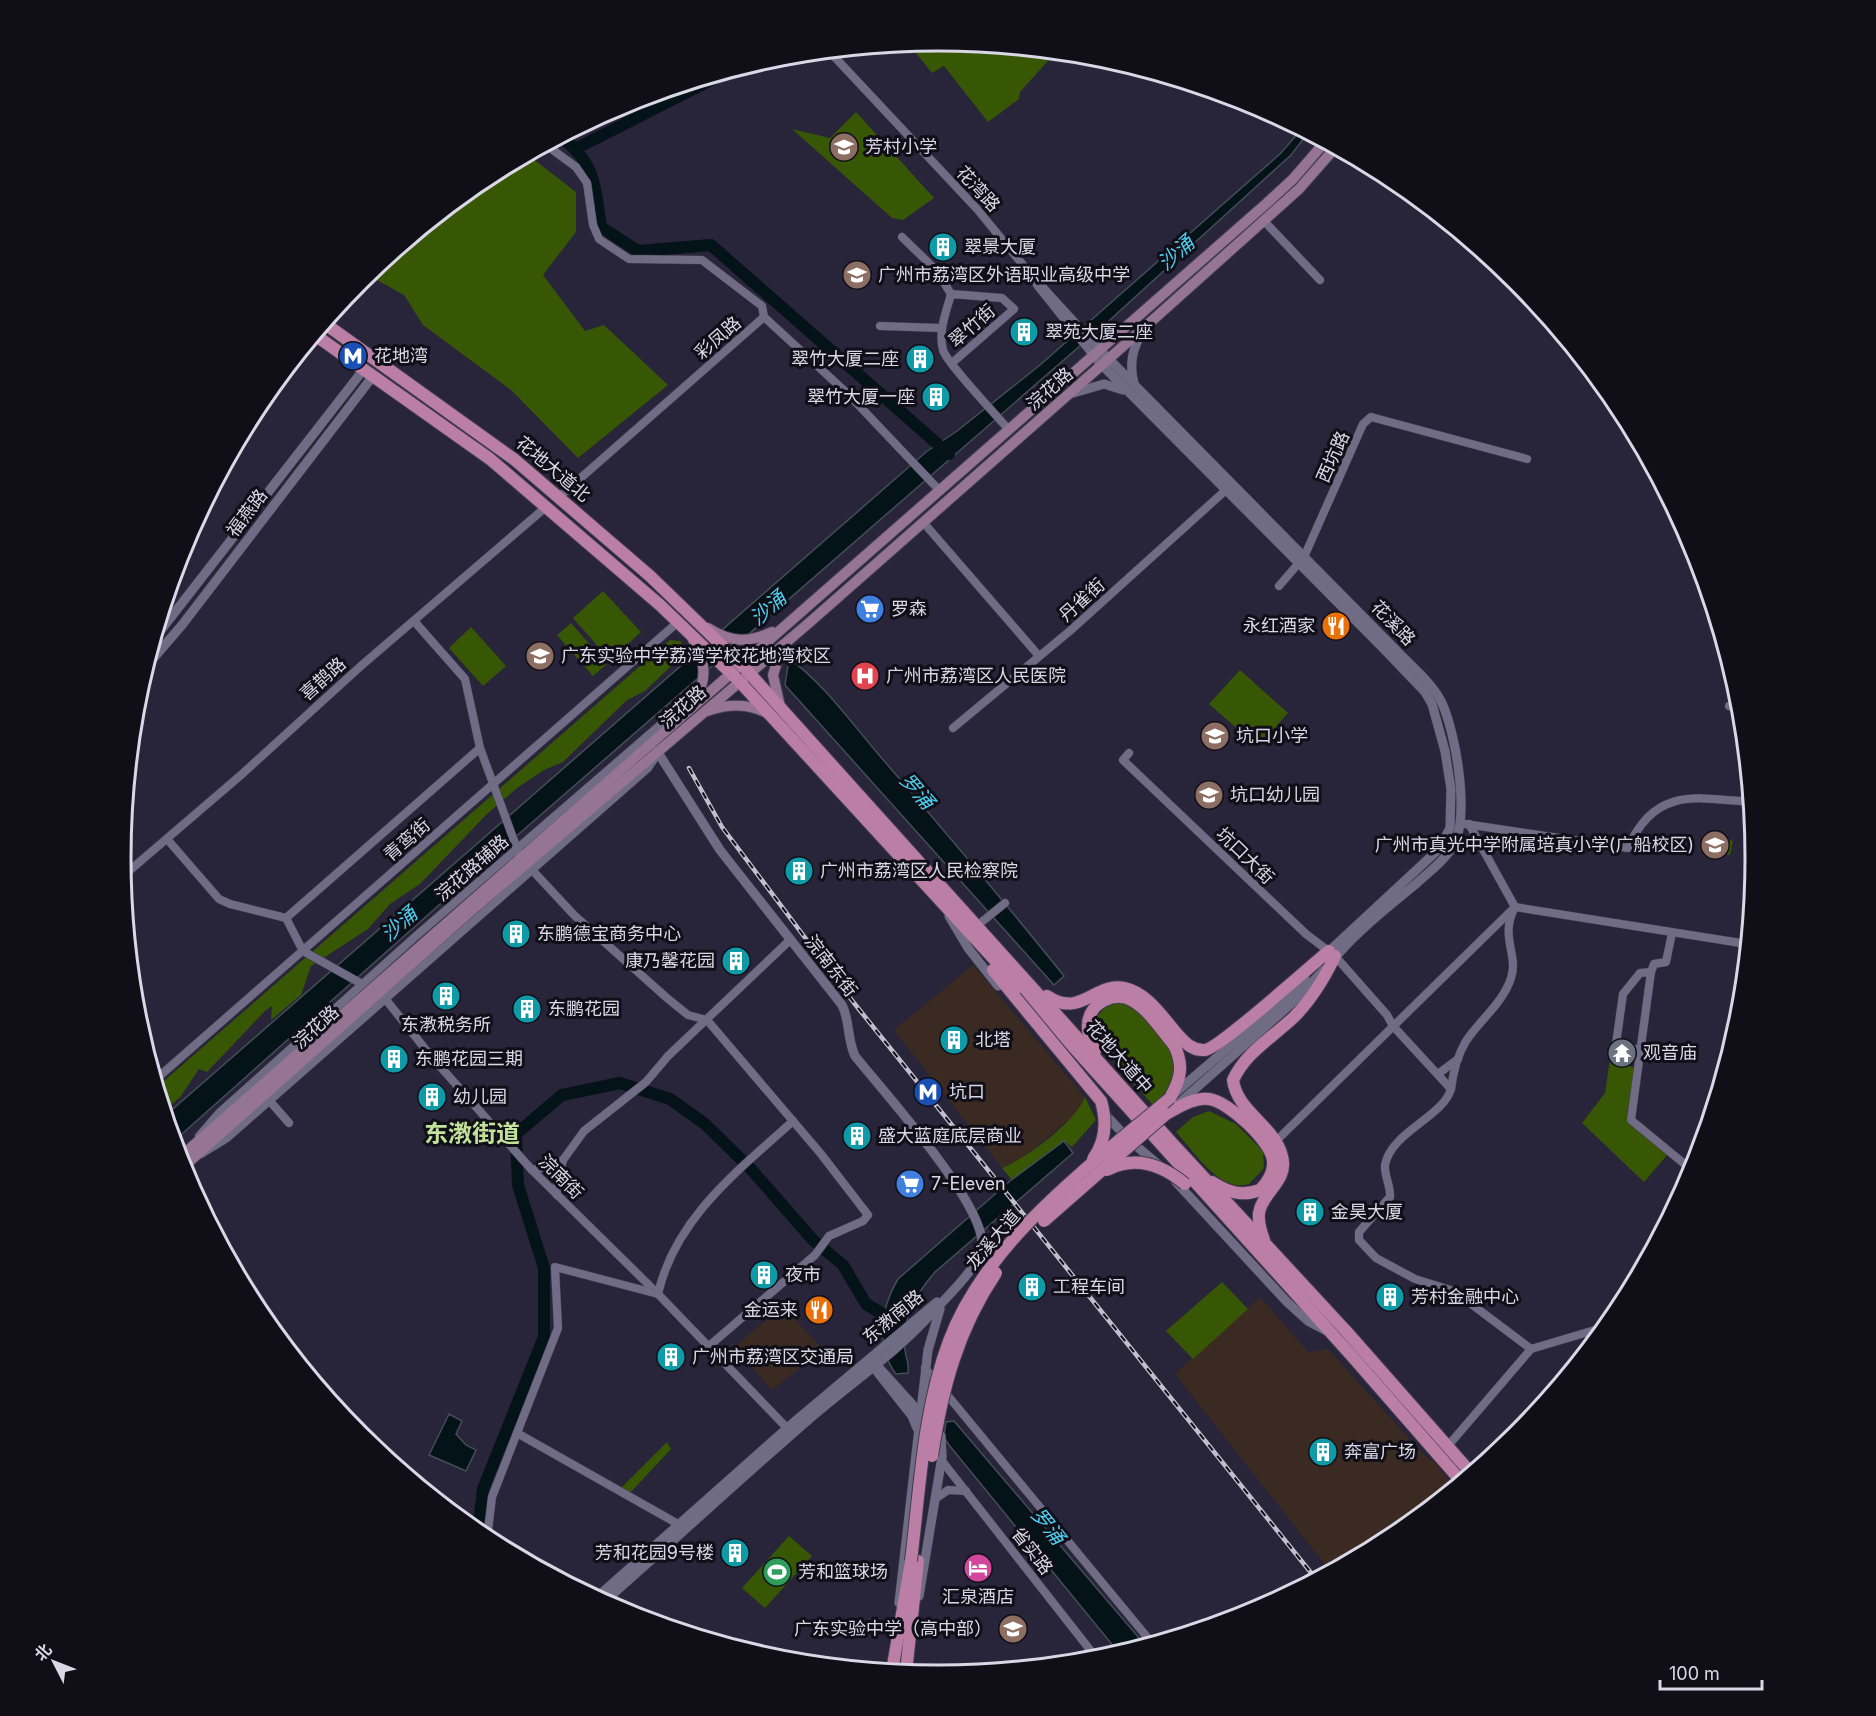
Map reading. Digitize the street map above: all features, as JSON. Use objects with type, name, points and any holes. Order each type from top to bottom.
[{"type":"main road","name":"浣花路","points":[[189,1158],[523,860],[535,855],[701,713],[745,668],[770,636],[788,623],[1009,430],[1093,349],[1293,179],[1320,147]]},
{"type":"main road","name":"浣花路","points":[[745,668],[762,662],[782,646],[1105,363],[1299,189],[1331,153]]},
{"type":"main road","name":"花地大道北","points":[[330,327],[515,460],[702,625],[745,668]]},
{"type":"main road","name":"花地大道北","points":[[321,339],[490,459],[688,632],[735,677]]},
{"type":"main road","points":[[702,625],[725,638],[740,641],[752,641],[770,636]]},
{"type":"main road","points":[[688,632],[702,656],[704,675],[700,695]]},
{"type":"main road","points":[[701,713],[737,705],[775,710],[775,663],[782,646]]},
{"type":"main road","name":"花地大道中","points":[[745,668],[775,710],[932,894],[1351,1355],[1457,1476]]},
{"type":"main road","name":"浣花路","points":[[535,855],[700,695],[735,677]]},
{"type":"main road","name":"花地大道中","points":[[735,677],[775,710],[978,925],[1203,1177],[1346,1331],[1466,1468]]},
{"type":"main road","name":"浣花路","points":[[188,1155],[268,1098],[426,956],[523,860]]},
{"type":"main road","points":[[932,894],[1101,1101],[1105,1124],[1101,1147],[1082,1179]]},
{"type":"main road","points":[[1102,1065],[1088,1031],[1089,1016],[1093,1002],[1117,987],[1136,992],[1151,1004],[1184,1042],[1195,1049],[1206,1050],[1224,1039],[1332,954]]},
{"type":"main road","points":[[1265,1244],[1259,1219],[1260,1207],[1280,1179],[1283,1157],[1275,1142],[1238,1098],[1233,1080],[1247,1058],[1294,1017],[1312,997],[1323,982],[1332,954]]},
{"type":"main road","points":[[1036,989],[1051,999],[1066,1004],[1093,1002],[1118,996],[1132,1000],[1174,1045],[1181,1066],[1178,1083],[1170,1098]]},
{"type":"main road","name":"龙溪大道","points":[[907,1664],[929,1417],[938,1374],[949,1341],[968,1300],[996,1260],[1170,1098]]},
{"type":"main road","points":[[1166,1114],[1196,1100],[1211,1099],[1230,1107],[1272,1154],[1274,1163],[1270,1178],[1260,1190],[1243,1194],[1234,1193],[1203,1177]]},
{"type":"main road","name":"龙溪大道","points":[[1082,1179],[1166,1114]]},
{"type":"main road","points":[[187,1153],[192,1153]]},
{"type":"main road","points":[[1082,1179],[1111,1167],[1141,1162],[1167,1170],[1185,1184],[1351,1355]]},
{"type":"main road","name":"龙溪大道","points":[[893,1663],[915,1561]]},
{"type":"street","name":"花湾路","points":[[835,58],[977,209],[1093,349]]},
{"type":"street","points":[[552,149],[576,167],[586,183],[593,225],[599,239],[629,259],[702,260],[762,306],[764,317]]},
{"type":"street","points":[[1264,221],[1320,280]]},
{"type":"street","points":[[902,237],[936,270],[951,294]]},
{"type":"street","name":"翠竹街","points":[[952,363],[1014,309],[1002,298],[951,294],[941,328],[943,352],[952,363],[984,401],[1009,430]]},
{"type":"street","name":"彩凤路","points":[[559,497],[764,317],[848,394],[940,491]]},
{"type":"street","points":[[880,326],[941,328]]},
{"type":"street","points":[[1068,395],[1104,384],[1130,389],[1133,350],[1145,327]]},
{"type":"street","name":"花溪路","points":[[1093,349],[1227,489],[1302,560],[1425,692],[1432,704],[1451,789],[1450,828],[1439,849],[1332,954]]},
{"type":"street","name":"福燕路","points":[[166,624],[369,373]]},
{"type":"street","name":"福燕路","points":[[157,655],[182,625],[369,373]]},
{"type":"street","name":"花溪路","points":[[1130,389],[1436,692],[1450,733],[1465,824],[1453,847],[1443,859],[1332,954]]},
{"type":"street","name":"西坑路","points":[[1279,586],[1302,560],[1363,424],[1371,417],[1527,459]]},
{"type":"street","name":"丹雀街","points":[[953,728],[1039,656],[1227,489]]},
{"type":"street","name":"喜鹊路","points":[[131,869],[546,507]]},
{"type":"street","points":[[923,522],[1039,656]]},
{"type":"street","points":[[414,621],[465,679],[480,748],[500,806],[523,860],[581,922],[667,998],[688,1015],[707,1020],[792,1120],[868,1215],[863,1221],[829,1236],[815,1255],[708,1346]]},
{"type":"street","name":"青鸾街","points":[[161,1075],[493,785],[688,632]]},
{"type":"street","name":"浣花路辅路","points":[[192,1153],[219,1113],[362,984],[523,860],[686,708]]},
{"type":"street","points":[[286,918],[480,748]]},
{"type":"street","name":"浣南东街","points":[[657,751],[713,841],[842,1005],[846,1012],[849,1044],[855,1056],[959,1187],[970,1206],[982,1239],[980,1255],[946,1296]]},
{"type":"street","name":"坑口大街","points":[[1129,753],[1124,760],[1306,934],[1332,954]]},
{"type":"street","points":[[1465,824],[1628,849],[1637,829],[1646,817],[1657,808],[1670,802],[1709,799],[1743,801]]},
{"type":"street","points":[[1465,824],[1515,907],[1740,943]]},
{"type":"street","points":[[166,839],[219,899],[230,904],[286,918],[303,951],[362,984]]},
{"type":"street","points":[[978,925],[1005,903]]},
{"type":"street","points":[[1275,1142],[1515,907]]},
{"type":"street","points":[[1515,907],[1507,928],[1513,975],[1507,990],[1466,1041],[1458,1058],[1447,1101],[1420,1121],[1392,1151],[1385,1165],[1390,1197],[1359,1232],[1359,1240],[1376,1258],[1414,1279],[1455,1291],[1531,1349]]},
{"type":"street","points":[[948,914],[980,965],[1097,1105],[1129,1140],[1173,1179],[1287,1302],[1308,1321],[1327,1331]]},
{"type":"street","points":[[1672,933],[1666,962],[1654,964],[1651,972],[1631,1120],[1685,1164]]},
{"type":"street","points":[[532,1170],[552,1166],[563,1160],[584,1131],[645,1082],[668,1056],[790,940]]},
{"type":"street","points":[[1332,954],[1450,1089]]},
{"type":"street","name":"龙溪大道","points":[[1170,1098],[1305,990],[1332,954]]},
{"type":"street","points":[[1639,1050],[1616,1044],[1623,994],[1640,974],[1651,972]]},
{"type":"street","name":"浣南街","points":[[383,995],[532,1170],[658,1294],[787,1428]]},
{"type":"street","name":"龙溪大道","points":[[1166,1114],[1254,1030]]},
{"type":"street","points":[[1438,1074],[1458,1058]]},
{"type":"street","points":[[268,1098],[290,1123]]},
{"type":"street","points":[[488,1528],[492,1497],[558,1328],[555,1267],[658,1294],[666,1270],[691,1222],[727,1181],[792,1120]]},
{"type":"street","points":[[557,1195],[563,1160]]},
{"type":"street","points":[[897,1638],[901,1566],[930,1336],[946,1296]]},
{"type":"street","name":"东漖南路","points":[[611,1596],[946,1296]]},
{"type":"street","points":[[1447,1447],[1531,1349],[1591,1331]]},
{"type":"street","points":[[876,1358],[941,1436],[942,1459],[938,1497],[911,1636]]},
{"type":"street","points":[[876,1358],[912,1416],[917,1430],[933,1438],[942,1459]]},
{"type":"street","name":"东漖南路","points":[[603,1592],[787,1428],[876,1358]]},
{"type":"street","points":[[926,1368],[1148,1638]]},
{"type":"street","points":[[517,1432],[678,1524]]},
{"type":"street","name":"省实路","points":[[942,1459],[1090,1650]]},
{"type":"street","points":[[938,1497],[948,1490],[966,1491]]},
{"type":"shaded area","points":[[973,965],[1085,1097],[1081,1109],[1017,1162],[1002,1168],[894,1030]]},
{"type":"shaded area","points":[[1260,1297],[1308,1352],[1328,1349],[1427,1458],[1434,1461],[1450,1481],[1386,1529],[1326,1566],[1175,1374]]},
{"type":"shaded area","points":[[783,1306],[823,1350],[772,1390],[734,1347]]},
{"type":"green space","points":[[938,51],[991,53],[1050,59],[1020,92],[1019,99],[988,122],[944,66],[932,73],[915,52],[909,54],[908,52]]},
{"type":"green space","points":[[856,112],[934,198],[903,220],[892,218],[792,129],[830,138]]},
{"type":"green space","points":[[534,159],[576,192],[576,232],[543,275],[585,331],[604,325],[668,385],[578,458],[511,390],[423,325],[404,295],[375,279],[447,218]]},
{"type":"green space","points":[[603,591],[641,632],[610,660],[573,618]]},
{"type":"green space","points":[[571,623],[607,664],[593,676],[557,635]]},
{"type":"green space","points":[[471,627],[506,666],[483,686],[449,648]]},
{"type":"green space","points":[[670,640],[680,641],[688,650],[645,691],[627,700],[563,762],[544,770],[517,788],[487,814],[420,884],[390,904],[368,929],[311,966],[301,995],[271,1020],[272,1006],[266,1010],[207,1072],[199,1069],[181,1096],[170,1106],[163,1082]]},
{"type":"green space","points":[[1240,670],[1288,713],[1258,747],[1209,704]]},
{"type":"green space","points":[[1703,835],[1733,841],[1730,855],[1700,850]]},
{"type":"green space","points":[[1117,1002],[1135,1009],[1153,1026],[1173,1058],[1175,1073],[1172,1083],[1153,1105],[1095,1041],[1093,1021],[1107,1005]]},
{"type":"green space","points":[[1610,1059],[1635,1068],[1629,1121],[1668,1154],[1644,1182],[1582,1123],[1605,1093]]},
{"type":"green space","points":[[1085,1097],[1096,1120],[1072,1147],[1064,1141],[1012,1180],[1002,1168],[1036,1148],[1061,1128],[1080,1107]]},
{"type":"green space","points":[[1209,1111],[1236,1124],[1263,1151],[1264,1168],[1249,1184],[1228,1183],[1218,1177],[1208,1169],[1176,1132],[1193,1117]]},
{"type":"green space","points":[[1222,1282],[1248,1309],[1193,1359],[1166,1331]]},
{"type":"green space","points":[[667,1442],[671,1449],[629,1494],[620,1489]]},
{"type":"green space","name":"芳和篮球场","points":[[789,1536],[812,1556],[765,1608],[742,1588]]},
{"type":"water","name":"沙涌","points":[[1297,135],[1304,139],[1291,155],[1111,319],[513,839],[181,1135],[172,1110],[926,452],[957,431],[1040,365],[1280,154]]},
{"type":"water","points":[[789,659],[813,678],[836,704],[1064,976],[1054,985],[785,685]]},
{"type":"water","points":[[1064,1141],[1073,1153],[935,1272],[922,1289],[911,1308],[905,1328],[908,1373],[896,1374],[885,1351],[883,1326],[884,1314],[898,1279],[1010,1181]]},
{"type":"water","points":[[449,1414],[462,1421],[456,1434],[466,1445],[476,1450],[466,1471],[429,1455]]},
{"type":"water","points":[[954,1421],[1140,1639],[1113,1645],[949,1445],[944,1437],[946,1422]]},
{"type":"waterway","points":[[577,148],[691,90]]},
{"type":"waterway","points":[[567,142],[588,167],[595,188],[601,227],[638,251],[711,245],[949,454]]},
{"type":"waterway","points":[[479,1521],[483,1489],[544,1337],[544,1268],[518,1185],[516,1134],[562,1095],[620,1083],[670,1099],[705,1124],[750,1168],[813,1240],[843,1265],[866,1304],[894,1321]]},
{"type":"railway","points":[[689,768],[722,827],[854,1003],[1311,1573]]},
{"type":"place","name":"芳村小学","points":[[844,147]]},
{"type":"place","name":"翠景大厦","points":[[943,247]]},
{"type":"place","name":"广州市荔湾区外语职业高级中学","points":[[857,275]]},
{"type":"place","name":"翠苑大厦二座","points":[[1024,332]]},
{"type":"place","name":"花地湾","points":[[353,356]]},
{"type":"place","name":"翠竹大厦二座","points":[[920,359]]},
{"type":"place","name":"翠竹大厦一座","points":[[936,397]]},
{"type":"place","name":"罗森","points":[[870,609]]},
{"type":"place","name":"永红酒家","points":[[1336,626]]},
{"type":"place","name":"广东实验中学荔湾学校花地湾校区","points":[[540,656]]},
{"type":"place","name":"广州市荔湾区人民医院","points":[[865,676]]},
{"type":"place","name":"坑口小学","points":[[1215,736]]},
{"type":"place","name":"坑口幼儿园","points":[[1209,795]]},
{"type":"place","name":"广州市真光中学附属培真小学(广船校区)","points":[[1715,845]]},
{"type":"place","name":"广州市荔湾区人民检察院","points":[[799,871]]},
{"type":"place","name":"东鹏德宝商务中心","points":[[516,934]]},
{"type":"place","name":"康乃馨花园","points":[[736,961]]},
{"type":"place","name":"东漖税务所","points":[[446,996]]},
{"type":"place","name":"东鹏花园","points":[[527,1009]]},
{"type":"place","name":"北塔","points":[[954,1040]]},
{"type":"place","name":"观音庙","points":[[1622,1053]]},
{"type":"place","name":"东鹏花园三期","points":[[394,1059]]},
{"type":"place","name":"坑口","points":[[928,1092]]},
{"type":"place","name":"幼儿园","points":[[432,1097]]},
{"type":"place","name":"盛大蓝庭底层商业","points":[[857,1136]]},
{"type":"place","name":"7-Eleven","points":[[910,1184]]},
{"type":"place","name":"金昊大厦","points":[[1310,1212]]},
{"type":"place","name":"夜市","points":[[764,1275]]},
{"type":"place","name":"工程车间","points":[[1032,1287]]},
{"type":"place","name":"芳村金融中心","points":[[1390,1297]]},
{"type":"place","name":"金运来","points":[[819,1310]]},
{"type":"place","name":"广州市荔湾区交通局","points":[[671,1357]]},
{"type":"place","name":"奔富广场","points":[[1323,1452]]},
{"type":"place","name":"芳和花园9号楼","points":[[735,1553]]},
{"type":"place","name":"汇泉酒店","points":[[978,1568]]},
{"type":"place","name":"芳和篮球场","points":[[777,1572]]},
{"type":"place","name":"广东实验中学（高中部）","points":[[1013,1629]]},
{"type":"district","name":"东漖街道","points":[[472,1134]]},
{"type":"water label","name":"罗涌","points":[[917,791]]},
{"type":"water label","name":"罗涌","points":[[1048,1526]]}]
